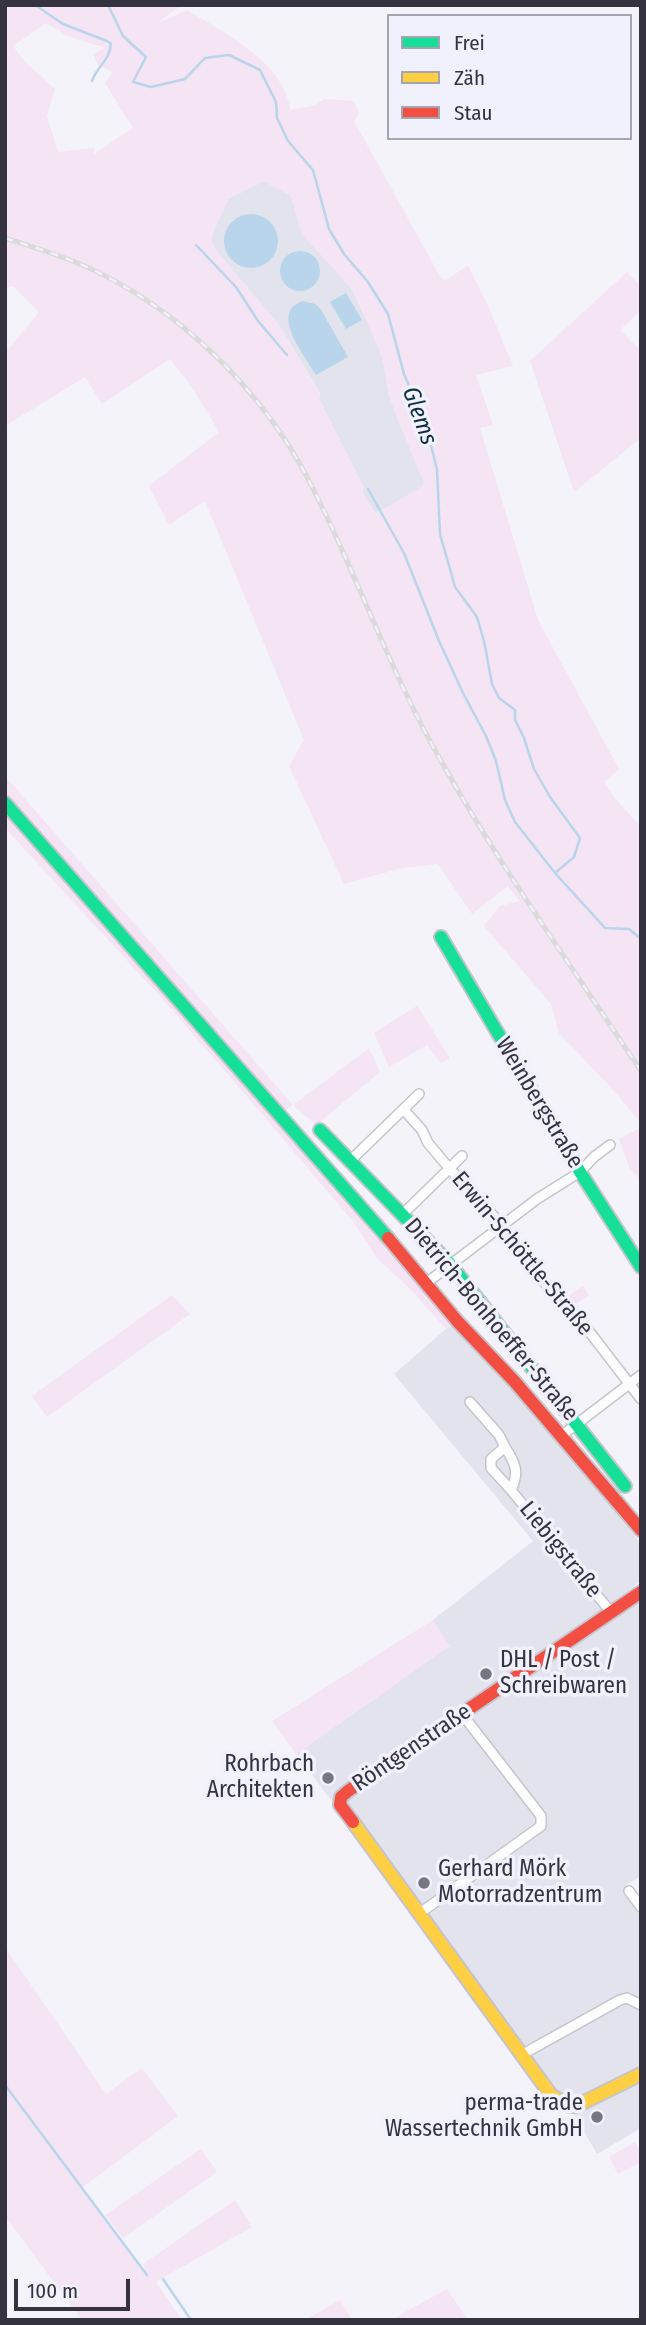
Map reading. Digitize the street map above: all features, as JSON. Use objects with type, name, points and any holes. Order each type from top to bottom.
[{"type":"street","points":[[5,803],[342,1184],[641,1530]]},
{"type":"street","name":"Weinbergstraße","points":[[441,937],[580,1172],[641,1267]]},
{"type":"street","points":[[351,1160],[419,1094]]},
{"type":"street","name":"Erwin-Schöttle-Straße","points":[[404,1110],[449,1168],[502,1225],[560,1303],[572,1309],[641,1399]]},
{"type":"street","name":"Dietrich-Bonhoeffer-Straße","points":[[320,1130],[450,1264],[625,1486]]},
{"type":"street","points":[[425,1283],[537,1199],[580,1172],[610,1145]]},
{"type":"street","points":[[403,1214],[462,1156]]},
{"type":"street","points":[[561,1436],[641,1375]]},
{"type":"street","name":"Liebigstraße","points":[[470,1402],[482,1413],[515,1466],[517,1478],[511,1490]]},
{"type":"street","name":"Liebigstraße","points":[[505,1447],[491,1459],[491,1468],[610,1611]]},
{"type":"street","name":"Röntgenstraße","points":[[641,1591],[371,1774],[341,1797],[340,1805],[551,2095],[569,2106],[584,2104],[641,2074]]},
{"type":"street","points":[[420,1913],[541,1826],[541,1816],[462,1714]]},
{"type":"street","points":[[629,1891],[641,1907]]},
{"type":"street","points":[[523,2054],[620,2000],[627,1998],[641,2005]]},
{"type":"shaded area","points":[[5,5],[181,5],[158,23],[187,10],[234,39],[278,78],[290,110],[316,105],[324,99],[353,101],[359,113],[354,121],[441,278],[445,280],[468,266],[513,366],[476,375],[493,425],[480,428],[538,620],[619,769],[604,782],[641,827],[641,1123],[559,1033],[551,1004],[484,926],[500,906],[520,901],[508,886],[472,914],[438,864],[402,868],[344,884],[289,766],[304,740],[205,501],[169,525],[149,486],[219,432],[194,390],[170,359],[102,404],[85,377],[5,426],[5,353],[39,312],[13,286],[5,288]],"holes":[[[46,23],[68,36],[105,48],[93,54],[98,65],[113,72],[105,83],[133,128],[94,154],[94,148],[58,152],[47,116],[55,89],[25,62],[13,46]],[[264,181],[291,196],[299,226],[306,239],[352,289],[383,360],[389,395],[423,486],[376,514],[362,493],[364,488],[319,399],[320,394],[279,325],[214,248],[211,237],[228,199]]]},
{"type":"shaded area","points":[[264,181],[292,196],[336,270],[352,289],[383,360],[389,395],[423,480],[423,487],[375,514],[362,493],[364,488],[319,399],[320,393],[279,325],[214,248],[211,237],[228,199]]},
{"type":"shaded area","points":[[627,272],[641,286],[641,310],[620,330],[641,351],[641,438],[574,492],[530,361]]},
{"type":"shaded area","points":[[5,776],[293,1105],[279,1114],[458,1322],[446,1329],[376,1257],[355,1224],[167,1004],[5,828]]},
{"type":"shaded area","points":[[417,1006],[450,1058],[441,1063],[427,1045],[389,1067],[374,1033]]},
{"type":"shaded area","points":[[369,1048],[380,1072],[316,1125],[293,1105]]},
{"type":"shaded area","points":[[641,1127],[641,1180],[630,1169],[619,1139]]},
{"type":"shaded area","points":[[583,1286],[589,1295],[573,1306],[567,1297]]},
{"type":"shaded area","points":[[172,1295],[190,1314],[47,1417],[32,1396]]},
{"type":"shaded area","points":[[458,1322],[641,1544],[641,1581],[579,1626],[585,1636],[641,1598],[641,1876],[626,1885],[641,1907],[641,2128],[597,2154],[569,2106],[562,2103],[340,1805],[331,1800],[296,1754],[449,1646],[433,1620],[533,1541],[394,1374],[446,1329]]},
{"type":"shaded area","points":[[433,1620],[450,1646],[296,1754],[272,1721]]},
{"type":"shaded area","points":[[5,1947],[106,2094],[142,2068],[178,2116],[82,2188],[146,2271],[143,2264],[235,2200],[252,2227],[156,2282],[182,2320],[82,2320],[5,2216]]},
{"type":"shaded area","points":[[635,2142],[641,2152],[641,2162],[618,2174],[609,2157]]},
{"type":"shaded area","points":[[201,2149],[217,2172],[123,2238],[105,2215]]},
{"type":"shaded area","points":[[447,2289],[468,2320],[391,2320]]},
{"type":"shaded area","points":[[340,2300],[352,2320],[305,2320]]},
{"type":"water","points":[[251,214],[270,222],[278,241],[270,260],[251,268],[232,260],[224,241],[232,222]]},
{"type":"water","points":[[300,251],[308,252],[314,257],[319,263],[319,279],[314,285],[308,290],[300,291],[292,290],[286,285],[281,279],[280,271],[281,263],[286,257],[292,252]]},
{"type":"water","points":[[346,293],[362,320],[346,329],[330,302]]},
{"type":"water","points":[[303,301],[320,308],[348,357],[316,375],[298,347],[289,325],[289,315],[293,307]]},
{"type":"waterway","points":[[35,5],[63,24],[111,44],[108,55],[92,81]]},
{"type":"waterway","name":"Glems","points":[[108,5],[123,36],[146,57],[133,82],[151,87],[185,79],[205,58],[229,55],[260,70],[276,102],[277,118],[288,141],[313,170],[329,229],[388,314],[404,374],[426,424],[437,470],[440,534],[455,587],[477,617],[492,684],[499,698],[515,710],[515,720],[534,769],[550,797],[580,838],[574,857],[555,873],[605,928],[629,929],[641,939]]},
{"type":"waterway","points":[[196,245],[236,287],[258,321],[287,355]]},
{"type":"waterway","points":[[368,489],[404,553],[439,641],[486,736],[496,761],[505,800],[515,822],[555,873]]},
{"type":"waterway","points":[[5,2085],[147,2275]]},
{"type":"waterway","points":[[163,2279],[191,2320]]},
{"type":"railway","points":[[5,238],[87,267],[154,305],[214,354],[266,413],[288,444],[323,508],[407,697],[447,772],[528,902],[641,1071]]},
{"type":"traffic: fast","points":[[5,803],[388,1238]]},
{"type":"traffic: fast","points":[[441,937],[580,1172],[641,1267]]},
{"type":"traffic: fast","points":[[320,1130],[450,1264],[625,1486]]},
{"type":"traffic: slow","points":[[353,1822],[551,2095],[569,2106],[576,2106],[641,2074]]},
{"type":"traffic: jam","points":[[388,1238],[458,1322],[515,1382],[641,1530]]},
{"type":"traffic: jam","points":[[353,1822],[340,1805],[341,1797],[348,1791],[641,1592]]},
{"type":"place","name":"DHL / Post / Schreibwaren","points":[[486,1674]]},
{"type":"place","name":"Rohrbach Architekten","points":[[328,1778]]},
{"type":"place","name":"Gerhard Mörk Motorradzentrum","points":[[424,1883]]},
{"type":"place","name":"perma-trade Wassertechnik GmbH","points":[[597,2117]]}]
